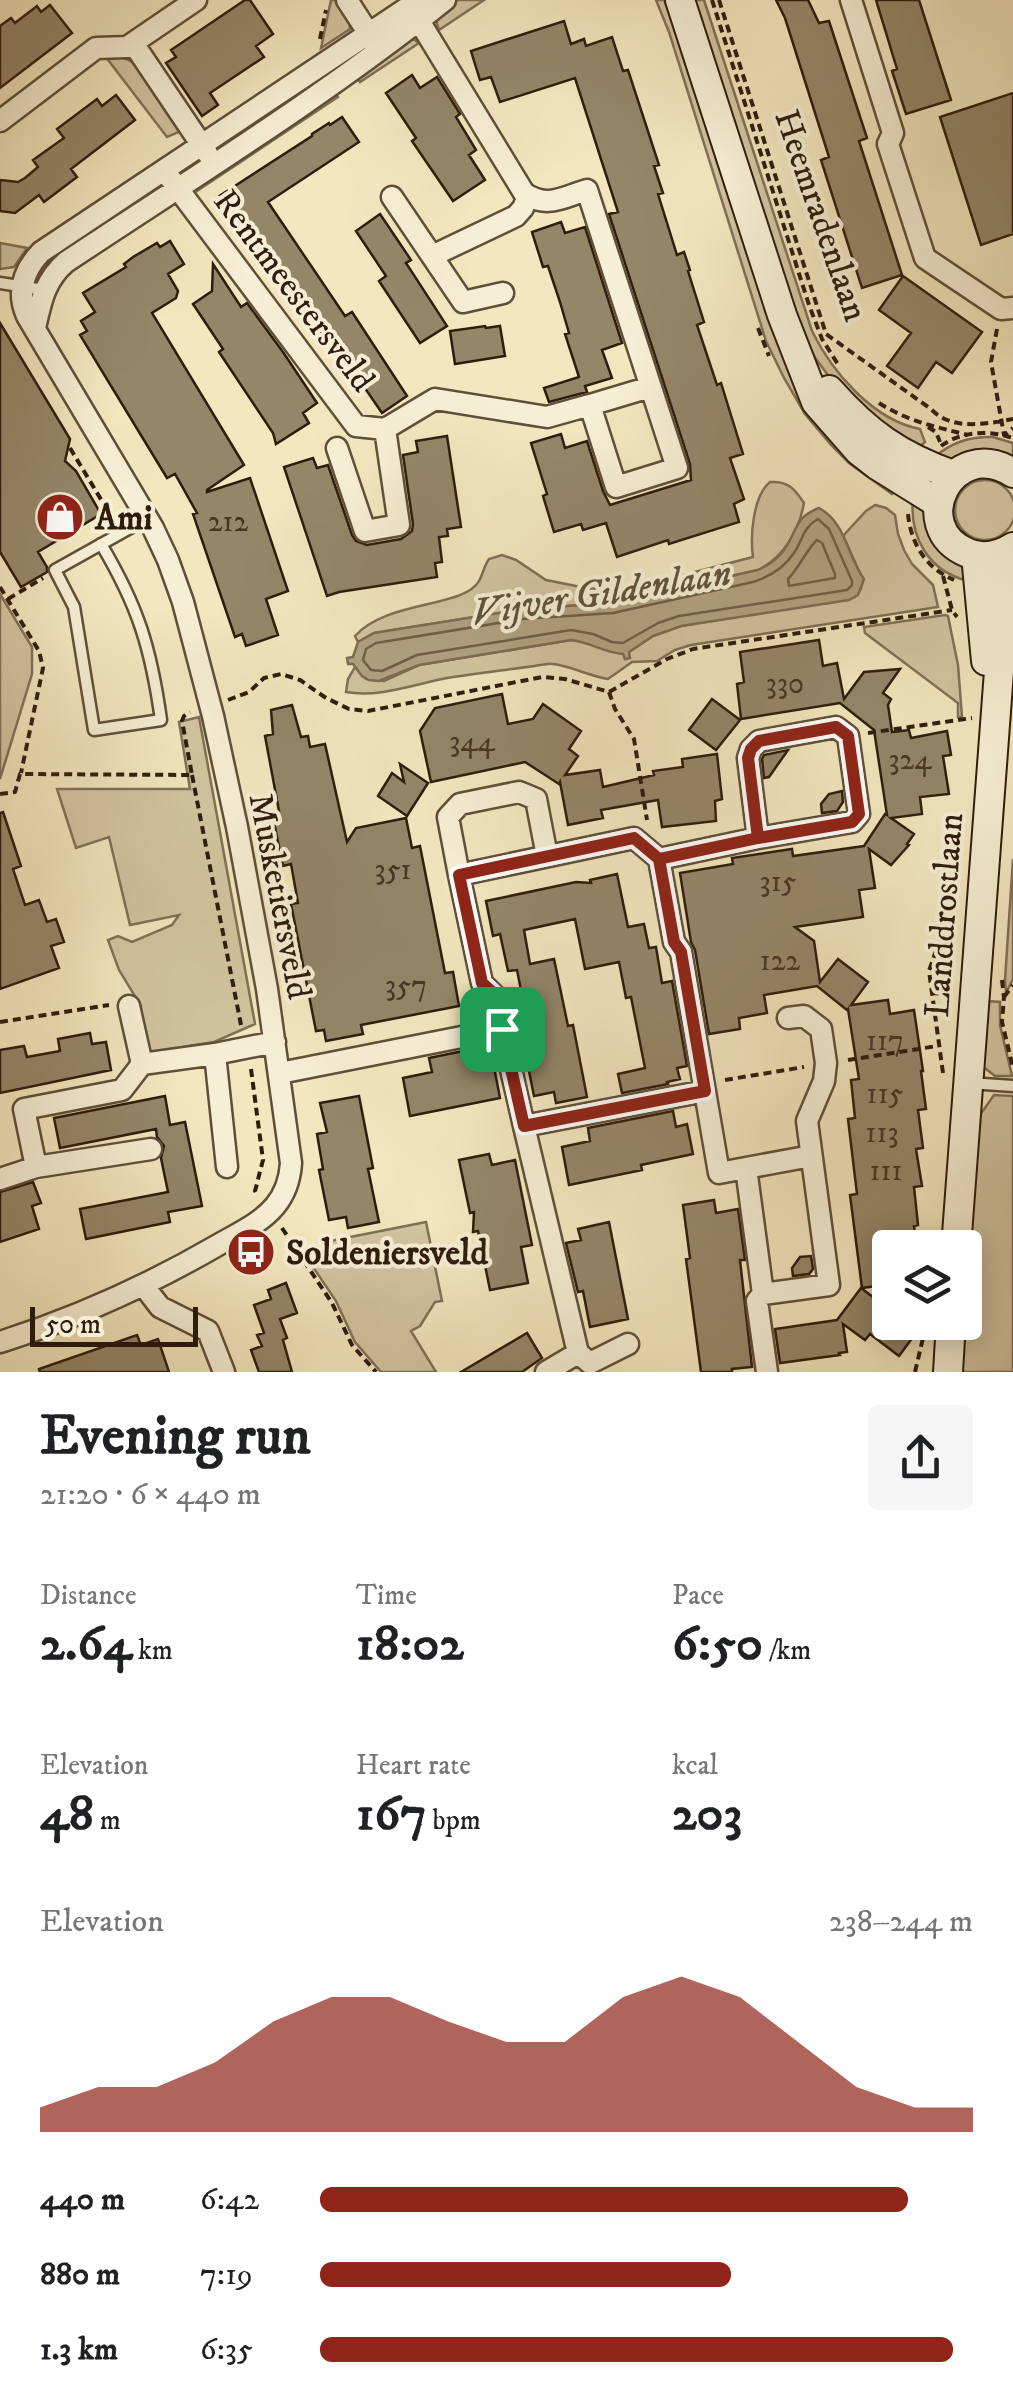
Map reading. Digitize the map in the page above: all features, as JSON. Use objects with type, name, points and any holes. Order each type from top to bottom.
[{"type":"street","points":[[0,121],[96,48],[127,47],[196,0]]},
{"type":"street","points":[[347,0],[375,42]]},
{"type":"street","points":[[35,328],[44,290],[66,262],[214,163],[416,9],[445,0]]},
{"type":"street","name":"Heemradenlaan","points":[[680,0],[782,316],[816,402],[850,443],[938,504]]},
{"type":"street","points":[[852,0],[893,133],[888,144],[925,258],[1007,308]]},
{"type":"street","points":[[416,9],[528,196],[548,202],[588,190],[676,468],[616,487],[590,406]]},
{"type":"street","points":[[22,286],[25,274],[41,252],[314,70],[375,42]]},
{"type":"street","points":[[132,43],[214,163]]},
{"type":"street","name":"Rentmeestersveld","points":[[164,170],[356,426],[385,429],[435,399],[547,416],[650,388]]},
{"type":"street","points":[[432,256],[516,216],[528,196]]},
{"type":"street","points":[[392,197],[463,302],[503,293]]},
{"type":"street","name":"Musketiersveld","points":[[0,1342],[91,1309],[225,1242],[276,1205],[292,1163],[254,918],[210,705],[178,585],[148,518],[23,308],[22,286]]},
{"type":"street","name":"Heemradenlaan","points":[[798,355],[852,417],[878,439],[922,464],[953,475]]},
{"type":"street","name":"Rentmeestersveld","points":[[337,448],[366,531],[399,525],[385,429]]},
{"type":"street","points":[[1010,549],[991,556],[962,551],[943,531],[938,504],[953,475],[975,464],[999,465],[1013,473]]},
{"type":"street","name":"Landdrostlaan","points":[[956,1230],[956,1082],[993,752],[1010,549]]},
{"type":"street","name":"Landdrostlaan","points":[[976,556],[993,752]]},
{"type":"street","points":[[659,859],[852,822],[859,814],[848,736],[836,727],[759,741],[751,749],[748,758],[758,838]]},
{"type":"street","points":[[547,856],[536,800],[520,792],[460,804],[448,817],[482,983],[494,994],[578,1353],[590,1363],[628,1344]]},
{"type":"street","points":[[459,875],[634,838],[659,859],[674,942],[681,952],[719,1173],[812,1156]]},
{"type":"street","points":[[129,1006],[142,1064]]},
{"type":"street","points":[[767,1372],[757,1301],[764,1294],[829,1285],[807,1121],[824,1081],[826,1063],[820,1030],[804,1016],[788,1018]]},
{"type":"street","points":[[280,1073],[502,1029]]},
{"type":"street","points":[[36,1167],[24,1108],[122,1090],[142,1064],[275,1042]]},
{"type":"street","points":[[215,1054],[227,1167]]},
{"type":"street","points":[[524,1126],[705,1091]]},
{"type":"street","points":[[0,1180],[36,1167],[151,1149]]},
{"type":"street","points":[[746,1168],[764,1294]]},
{"type":"street","points":[[143,1285],[160,1308],[208,1331],[224,1372]]},
{"type":"street","points":[[948,1372],[950,1340]]},
{"type":"street","points":[[546,1372],[578,1353]]},
{"type":"lane","points":[[0,283],[44,290]]},
{"type":"lane","points":[[100,544],[142,629],[161,720],[94,730],[74,607],[56,570],[100,544],[121,532],[148,518]]},
{"type":"lane","points":[[956,1082],[1013,1086]]},
{"type":"path","points":[[314,70],[328,0]]},
{"type":"path","name":"Heemradenlaan","points":[[712,0],[809,306],[822,340],[842,370]]},
{"type":"path","points":[[719,0],[826,334],[941,420],[967,424],[1013,419]]},
{"type":"path","points":[[1004,435],[992,362],[1007,308]]},
{"type":"path","points":[[870,396],[924,424],[968,434],[1013,438]]},
{"type":"path","points":[[924,424],[936,432],[940,448]]},
{"type":"path","points":[[1004,435],[1013,428]]},
{"type":"path","points":[[70,448],[121,532]]},
{"type":"path","points":[[8,599],[56,570]]},
{"type":"path","points":[[943,576],[952,610],[960,620]]},
{"type":"path","points":[[0,586],[36,646],[44,668],[15,792],[0,794]]},
{"type":"path","points":[[20,774],[192,775],[183,718],[186,714],[242,696],[264,678],[281,674],[300,680],[349,709],[368,711],[542,677],[565,678],[609,692],[693,649],[952,610]]},
{"type":"path","points":[[609,692],[634,739],[642,790]]},
{"type":"path","points":[[848,736],[972,718]]},
{"type":"path","name":"Landdrostlaan","points":[[956,1082],[938,1046],[930,971],[960,879]]},
{"type":"path","points":[[1013,985],[1004,998],[1002,1022],[1013,1068]]},
{"type":"path","points":[[0,1022],[122,1003],[129,1006]]},
{"type":"path","points":[[705,1091],[709,1083],[938,1046]]},
{"type":"path","points":[[915,1372],[923,1340]]},
{"type":"shaded area","points":[[331,0],[338,0],[349,18],[350,29],[321,48]]},
{"type":"shaded area","points":[[457,0],[484,0],[439,30],[435,17]]},
{"type":"shaded area","points":[[656,0],[664,0],[677,30],[776,337],[792,373],[897,487],[892,494],[849,463],[805,414],[766,341]]},
{"type":"shaded area","points":[[694,0],[704,0],[812,331],[843,378],[870,405],[920,429],[925,442],[913,452],[836,386],[803,336]]},
{"type":"shaded area","points":[[410,37],[419,43],[360,82],[357,78]]},
{"type":"shaded area","points":[[105,56],[133,62],[181,131],[167,137]]},
{"type":"shaded area","points":[[335,93],[338,97],[197,191],[197,187]]},
{"type":"shaded area","points":[[0,243],[27,248],[14,267],[0,269]]},
{"type":"shaded area","points":[[993,437],[1013,443],[1013,461],[933,458],[961,442]]},
{"type":"shaded area","points":[[770,482],[790,486],[804,503],[789,542],[758,570],[611,603],[524,609],[519,604],[519,610],[374,633],[358,642],[355,636],[386,616],[471,590],[489,559],[502,555],[546,580],[609,590],[753,557],[756,506]]},
{"type":"shaded area","points":[[974,482],[996,482],[1013,499],[1013,521],[996,538],[974,538],[957,521],[957,499]]},
{"type":"shaded area","points":[[913,497],[922,504],[968,581],[942,569],[924,550],[914,526]]},
{"type":"shaded area","points":[[875,505],[895,515],[904,550],[933,585],[938,607],[691,645],[657,661],[632,662],[608,679],[548,664],[447,678],[384,692],[346,692],[355,667],[366,679],[384,681],[419,665],[571,640],[623,653],[625,658],[653,636],[681,626],[855,597],[863,580],[843,536]]},
{"type":"shaded area","points":[[0,594],[32,647],[32,674],[0,779]]},
{"type":"shaded area","points":[[945,615],[958,665],[962,717],[958,717],[958,703],[865,633],[864,627]]},
{"type":"shaded area","points":[[199,717],[255,1024],[214,1042],[145,1053],[141,1006],[119,970],[108,940],[118,936],[132,942],[172,925],[179,915],[130,925],[109,837],[76,848],[57,789],[190,789],[179,722]]},
{"type":"shaded area","points":[[1013,859],[1013,979],[1006,993],[1005,980]]},
{"type":"shaded area","points":[[987,1001],[1000,1002],[1000,1025],[1012,1076],[995,1076],[981,1065]]},
{"type":"shaded area","points":[[994,1095],[1013,1096],[1013,1372],[959,1372],[962,1340],[982,1340],[982,1230],[969,1230],[980,1115]]},
{"type":"shaded area","points":[[426,1222],[442,1301],[435,1302],[420,1326],[411,1331],[436,1372],[381,1372],[355,1342],[336,1301],[309,1261],[327,1254],[325,1242]]},
{"type":"water","points":[[819,508],[841,531],[864,579],[858,595],[849,600],[681,626],[653,636],[625,659],[623,654],[571,640],[419,665],[379,681],[369,680],[353,664],[348,664],[347,658],[353,657],[358,642],[374,633],[518,610],[518,604],[525,609],[611,603],[758,570],[778,557],[800,521]]},
{"type":"building","points":[[250,0],[273,34],[256,46],[264,57],[210,93],[218,105],[202,116],[166,63],[176,57],[171,50]]},
{"type":"building","points":[[776,0],[808,0],[819,23],[829,21],[867,138],[859,141],[902,275],[862,288],[821,160],[829,157]]},
{"type":"building","points":[[876,0],[919,0],[951,100],[906,114]]},
{"type":"building","points":[[50,5],[72,33],[0,88],[0,26],[11,18],[15,23],[37,6],[41,12]]},
{"type":"building","points":[[564,21],[571,44],[584,39],[586,46],[612,37],[623,71],[628,70],[659,165],[654,166],[663,193],[658,194],[677,255],[684,252],[690,270],[704,322],[697,325],[717,385],[721,383],[743,454],[730,458],[744,499],[734,504],[739,522],[617,557],[606,523],[583,530],[581,524],[554,532],[531,443],[561,434],[565,448],[587,441],[610,505],[691,480],[690,464],[609,214],[618,212],[575,78],[500,102],[491,77],[480,80],[471,51]]},
{"type":"building","points":[[412,75],[420,88],[437,77],[476,150],[469,155],[485,180],[453,201],[412,141],[416,138],[386,93]]},
{"type":"building","points":[[1013,93],[1013,234],[981,245],[940,117]]},
{"type":"building","points":[[116,95],[135,120],[71,169],[77,177],[44,202],[39,195],[15,213],[0,211],[0,180],[18,182],[25,178],[38,167],[33,160],[64,138],[57,129],[97,99],[102,106]]},
{"type":"building","points":[[342,117],[359,142],[268,202],[345,316],[352,312],[407,396],[382,413],[325,330],[320,334],[310,323],[243,226],[231,208],[234,198],[221,195]]},
{"type":"building","points":[[380,214],[447,326],[420,343],[379,281],[386,276],[356,231]]},
{"type":"building","points":[[561,222],[565,233],[585,227],[622,343],[602,350],[612,378],[585,386],[587,392],[549,402],[544,388],[579,377],[565,334],[569,333],[560,302],[532,232]]},
{"type":"building","points":[[170,241],[184,264],[168,274],[178,291],[176,298],[152,313],[244,465],[207,492],[250,478],[288,591],[266,599],[278,635],[246,646],[242,634],[235,637],[193,514],[197,513],[175,474],[167,478],[80,335],[87,331],[81,321],[95,312],[83,293],[126,267],[124,264],[133,257],[157,243],[160,247]]},
{"type":"building","points":[[213,264],[241,307],[247,303],[317,403],[303,413],[309,423],[276,444],[273,433],[219,352],[223,349],[193,304],[212,291]]},
{"type":"building","points":[[903,276],[982,332],[952,373],[936,362],[918,388],[887,366],[911,333],[879,310]]},
{"type":"building","points":[[0,323],[70,439],[65,461],[76,471],[101,514],[38,552],[47,572],[21,587],[0,552]]},
{"type":"building","points":[[500,326],[505,356],[455,364],[450,331]]},
{"type":"building","points":[[447,436],[461,527],[447,529],[448,536],[439,537],[442,562],[435,563],[437,577],[327,596],[284,467],[313,458],[317,468],[328,465],[356,541],[367,545],[401,539],[412,531],[413,524],[403,455],[418,452],[416,441]]},
{"type":"building","points":[[819,640],[823,666],[837,663],[844,699],[864,672],[900,669],[883,693],[891,699],[888,705],[892,732],[909,730],[911,738],[947,731],[951,755],[943,756],[949,794],[920,797],[922,814],[891,818],[914,834],[891,865],[869,849],[875,888],[859,890],[863,917],[795,927],[814,941],[820,982],[838,959],[868,982],[851,1005],[888,1000],[890,1014],[914,1010],[926,1109],[918,1110],[923,1148],[916,1149],[922,1186],[914,1187],[918,1225],[915,1230],[872,1230],[872,1287],[862,1288],[850,1195],[857,1194],[848,1119],[855,1118],[851,1080],[859,1079],[848,1009],[817,986],[764,995],[767,1013],[739,1018],[740,1029],[709,1034],[680,873],[733,864],[732,858],[792,849],[793,856],[864,846],[887,815],[874,730],[840,703],[741,719],[737,684],[744,682],[740,652]]},
{"type":"building","points":[[502,694],[508,724],[533,719],[543,704],[581,731],[569,749],[578,756],[565,775],[600,770],[603,787],[654,775],[653,771],[683,767],[682,759],[717,754],[722,799],[715,801],[716,821],[662,827],[658,800],[601,810],[603,818],[568,825],[560,782],[525,762],[431,782],[420,731],[435,708]]},
{"type":"building","points":[[712,699],[740,720],[716,750],[689,730]]},
{"type":"building","points":[[292,705],[301,737],[308,736],[310,747],[325,744],[347,842],[356,828],[406,818],[412,848],[420,846],[445,973],[453,972],[459,1006],[361,1025],[363,1034],[326,1041],[324,1030],[316,1031],[291,904],[298,903],[291,864],[283,866],[272,813],[279,811],[265,736],[273,734],[271,710]]},
{"type":"building","points":[[788,750],[769,777],[764,778],[764,755]]},
{"type":"building","points":[[400,764],[428,783],[407,816],[378,796],[392,773],[404,782]]},
{"type":"building","points":[[842,791],[843,802],[837,811],[822,813],[821,804],[829,794]]},
{"type":"building","points":[[3,812],[21,866],[13,869],[25,905],[39,900],[47,922],[56,919],[64,942],[51,946],[59,968],[0,989],[0,813]]},
{"type":"building","points":[[617,874],[628,927],[644,924],[649,948],[656,947],[662,983],[672,981],[687,1066],[677,1068],[680,1079],[668,1084],[622,1093],[618,1074],[645,1068],[631,997],[626,998],[619,962],[585,969],[575,919],[524,930],[530,964],[554,959],[568,1026],[573,1025],[587,1097],[556,1103],[554,1092],[534,1096],[512,1012],[525,1010],[517,970],[508,971],[500,934],[493,936],[486,901],[576,882],[591,883],[590,880]]},
{"type":"building","points":[[90,1033],[92,1044],[106,1042],[111,1070],[0,1093],[0,1050],[24,1046],[27,1057],[60,1051],[58,1039]]},
{"type":"building","points":[[478,1048],[482,1070],[494,1067],[500,1098],[410,1116],[403,1078],[432,1072],[429,1058]]},
{"type":"building","points":[[165,1096],[170,1125],[185,1122],[202,1206],[168,1212],[170,1222],[86,1239],[80,1209],[168,1192],[161,1158],[164,1146],[156,1129],[60,1148],[54,1118]]},
{"type":"building","points":[[359,1096],[379,1222],[348,1228],[346,1217],[329,1220],[317,1134],[327,1132],[320,1103]]},
{"type":"building","points":[[673,1111],[676,1127],[687,1124],[693,1154],[641,1165],[642,1170],[569,1185],[562,1147],[590,1141],[588,1128]]},
{"type":"building","points":[[489,1154],[492,1165],[515,1160],[532,1245],[521,1247],[528,1283],[490,1290],[478,1231],[473,1232],[474,1212],[470,1213],[459,1160]]},
{"type":"building","points":[[33,1182],[41,1203],[32,1206],[39,1229],[0,1242],[0,1192]]},
{"type":"building","points":[[714,1200],[716,1213],[738,1209],[745,1260],[740,1260],[752,1367],[732,1372],[701,1372],[686,1259],[690,1258],[683,1205]]},
{"type":"building","points":[[609,1222],[628,1319],[590,1327],[583,1291],[578,1292],[566,1243],[581,1240],[578,1229]]},
{"type":"building","points":[[811,1256],[813,1269],[809,1274],[793,1276],[792,1268],[800,1257]]},
{"type":"building","points":[[286,1283],[297,1313],[280,1319],[292,1372],[259,1372],[251,1350],[262,1346],[257,1335],[264,1333],[254,1305],[271,1299],[268,1290]]},
{"type":"building","points":[[861,1288],[872,1296],[872,1336],[865,1340],[843,1324],[847,1352],[780,1363],[775,1329],[837,1320]]},
{"type":"building","points":[[527,1333],[542,1358],[522,1372],[461,1372]]},
{"type":"building","points":[[137,1335],[141,1345],[158,1339],[169,1372],[40,1372],[39,1369]]},
{"type":"building","points":[[878,1340],[911,1340],[899,1356]]},
{"type":"place","name":"Ami","points":[[60,517]]},
{"type":"place","name":"Soldeniersveld","points":[[251,1252]]},
{"type":"route","points":[[502,1029],[494,994],[482,983],[459,875],[634,838],[659,859],[758,838],[748,758],[751,749],[759,741],[836,727],[848,736],[859,814],[852,822],[659,859],[674,942],[681,952],[705,1091],[524,1126],[502,1029]]},
{"type":"water label","name":"Vijver Gildenlaan","points":[[601,592]]}]
